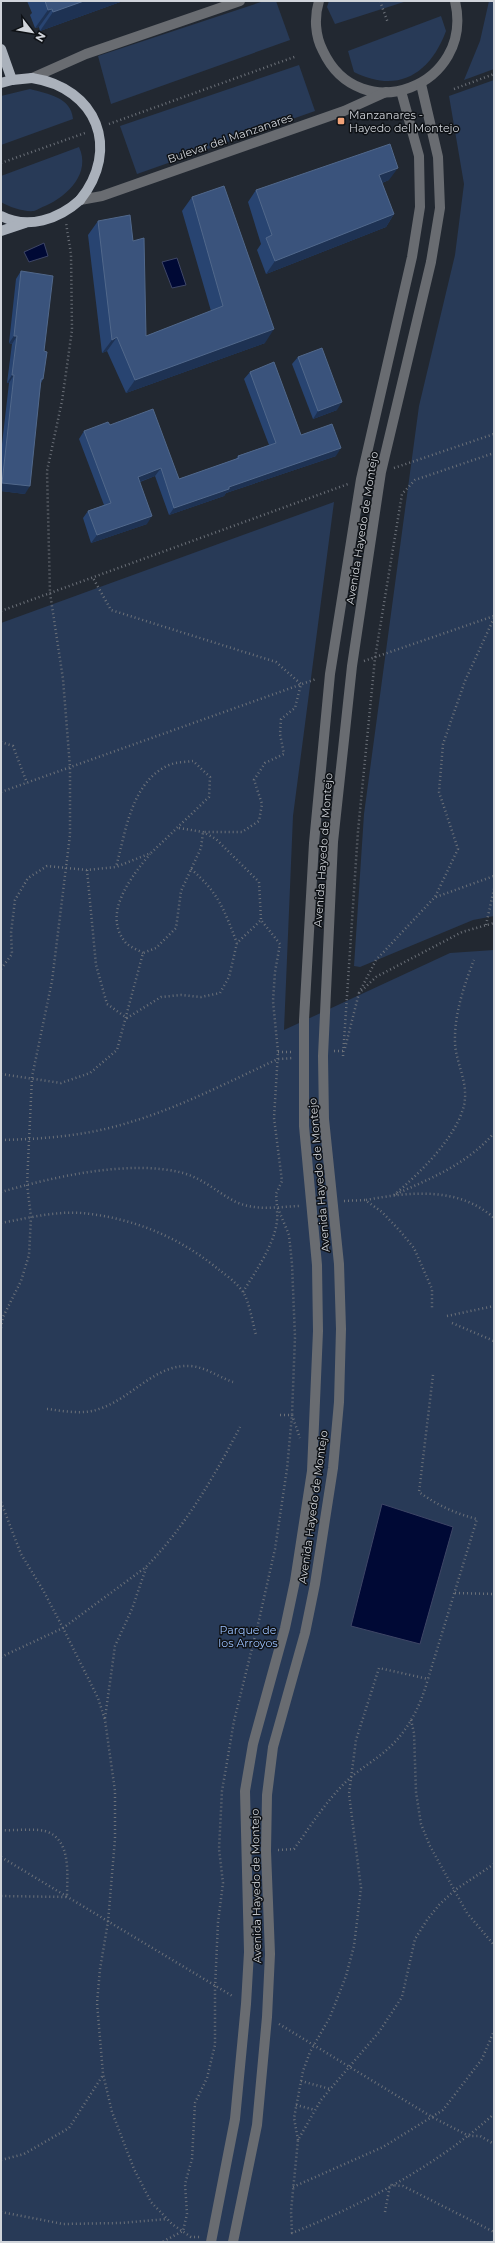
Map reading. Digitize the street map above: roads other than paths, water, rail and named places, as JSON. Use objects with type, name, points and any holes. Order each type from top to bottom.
[{"type":"main road","points":[[1,49],[12,80]]},
{"type":"main road","points":[[1,84],[12,80],[32,78],[49,80],[64,87],[78,97],[85,106],[97,125],[100,142],[100,159],[93,182],[80,200],[65,212],[46,220],[27,222],[1,231]]},
{"type":"main road","points":[[1,216],[27,222]]},
{"type":"street","points":[[32,78],[86,54],[240,1]]},
{"type":"street","points":[[319,1],[316,18],[316,32],[326,59],[335,70],[358,86],[386,92],[401,91],[421,84],[438,72],[450,55],[457,36],[458,15],[455,1]]},
{"type":"street","name":"Avenida Hayedo de Montejo","points":[[234,2242],[256,2125],[267,2016],[270,1954],[266,1851],[267,1795],[273,1747],[305,1633],[315,1584],[333,1468],[339,1402],[341,1329],[339,1264],[324,1119],[324,1024],[333,842],[352,666],[381,472],[431,262],[440,208],[438,157],[421,84]]},
{"type":"street","points":[[212,2240],[235,2119],[246,2004],[249,1952],[245,1791],[253,1744],[294,1588],[312,1472],[318,1330],[318,1265],[304,1126],[304,1020],[314,843],[330,674],[361,479],[412,257],[420,207],[419,156],[401,91]]},
{"type":"street","name":"Bulevar del Manzanares","points":[[80,200],[102,196],[236,149],[344,110],[386,92]]},
{"type":"street","points":[[371,438],[376,443],[381,444],[388,442]]},
{"type":"place","name":"Manzanares - Hayedo del Montejo","points":[[341,121]]},
{"type":"park label","name":"Parque de los Arroyos","points":[[248,1636]]}]
